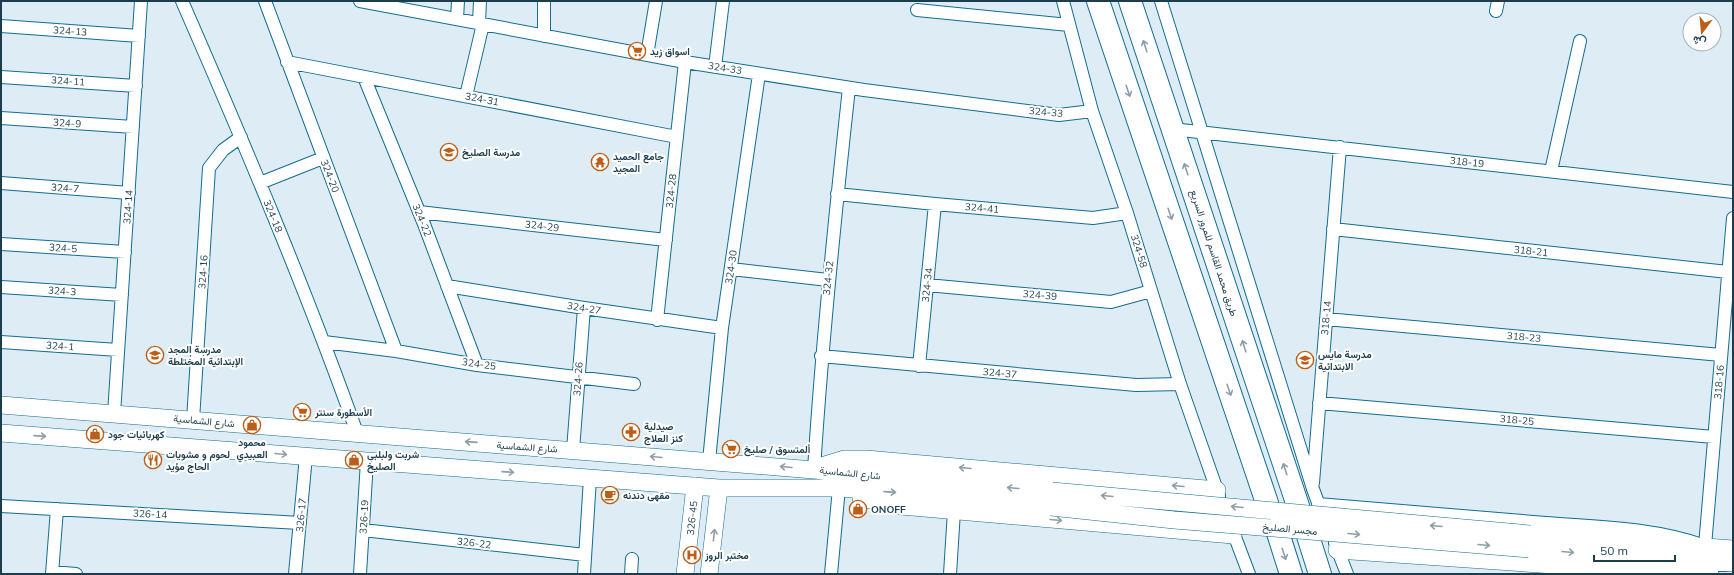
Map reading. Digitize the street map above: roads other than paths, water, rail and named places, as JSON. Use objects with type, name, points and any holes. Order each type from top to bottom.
[{"type":"highway","points":[[1098,1],[1267,503]]},
{"type":"highway","name":"طريق محمد القاسم للمرور السريع","points":[[1130,1],[1172,130],[1312,506]]},
{"type":"highway","points":[[1278,533],[1290,574]]},
{"type":"highway","points":[[1308,536],[1320,574]]},
{"type":"street","name":"324-14","points":[[114,414],[141,1]]},
{"type":"street","name":"324-18","points":[[182,1],[260,183],[324,342],[357,433]]},
{"type":"street","name":"324-20","points":[[264,1],[396,351]]},
{"type":"street","name":"324-33","points":[[360,1],[419,6],[457,19],[481,24],[685,62],[849,88],[1059,115],[1092,111]]},
{"type":"street","points":[[457,19],[458,1]]},
{"type":"street","points":[[466,96],[481,24],[480,1]]},
{"type":"street","points":[[544,1],[544,36]]},
{"type":"street","points":[[647,55],[656,1]]},
{"type":"street","points":[[715,67],[723,1]]},
{"type":"street","name":"324-58","points":[[1063,1],[1092,111],[1127,213],[1180,384],[1219,494]]},
{"type":"street","points":[[1161,1],[1313,490],[1312,506],[1615,528],[1665,534],[1705,546]]},
{"type":"street","points":[[917,10],[1069,25]]},
{"type":"street","name":"324-13","points":[[1,26],[139,36]]},
{"type":"street","points":[[1552,171],[1580,41]]},
{"type":"street","name":"324-31","points":[[287,62],[677,137]]},
{"type":"street","name":"324-28","points":[[657,320],[685,62]]},
{"type":"street","name":"324-30","points":[[709,461],[722,328],[759,74]]},
{"type":"street","name":"324-11","points":[[1,77],[136,86]]},
{"type":"street","name":"324-22","points":[[364,77],[419,212],[477,365]]},
{"type":"street","name":"324-32","points":[[814,470],[821,356],[849,88]]},
{"type":"street","name":"324-9","points":[[1,118],[133,127]]},
{"type":"street","name":"318-19","points":[[1172,130],[1340,147],[1733,192]]},
{"type":"street","name":"324-16","points":[[193,420],[210,168],[223,150],[241,137]]},
{"type":"street","name":"318-14","points":[[1313,490],[1340,147]]},
{"type":"street","points":[[260,183],[323,158]]},
{"type":"street","name":"324-7","points":[[1,183],[129,193]]},
{"type":"street","name":"324-41","points":[[837,194],[1093,218],[1127,213]]},
{"type":"street","name":"324-34","points":[[919,366],[935,204]]},
{"type":"street","name":"324-29","points":[[419,212],[666,240]]},
{"type":"street","name":"318-16","points":[[1705,546],[1733,218]]},
{"type":"street","name":"318-21","points":[[1333,229],[1728,272]]},
{"type":"street","name":"324-5","points":[[1,244],[125,252]]},
{"type":"street","points":[[731,269],[828,280]]},
{"type":"street","name":"324-39","points":[[927,285],[1111,302],[1151,291]]},
{"type":"street","name":"324-27","points":[[447,286],[657,320],[722,328]]},
{"type":"street","name":"324-3","points":[[1,287],[122,295]]},
{"type":"street","name":"324-26","points":[[573,450],[584,308]]},
{"type":"street","name":"318-23","points":[[1326,319],[1721,355]]},
{"type":"street","name":"324-1","points":[[1,342],[118,350]]},
{"type":"street","name":"324-25","points":[[324,342],[396,351],[477,365],[634,384]]},
{"type":"street","name":"324-37","points":[[821,356],[1136,385],[1180,384]]},
{"type":"street","name":"318-25","points":[[1320,403],[1714,437]]},
{"type":"street","name":"شارع الشماسية","points":[[1,405],[814,470],[1051,499]]},
{"type":"street","points":[[255,452],[258,425]]},
{"type":"street","name":"شارع الشماسية","points":[[1,433],[719,488],[839,488],[912,493],[1051,499]]},
{"type":"street","name":"326-17","points":[[295,574],[306,456]]},
{"type":"street","points":[[814,470],[834,461],[855,458],[1219,494]]},
{"type":"street","name":"326-19","points":[[360,574],[367,461]]},
{"type":"street","points":[[584,574],[590,478]]},
{"type":"street","name":"326-45","points":[[685,574],[695,486]]},
{"type":"street","points":[[709,574],[719,488]]},
{"type":"street","points":[[831,574],[839,488],[854,495],[885,504],[954,511],[1233,532],[1249,574]]},
{"type":"street","name":"مجسر الصليخ","points":[[1051,499],[1182,520],[1530,542]]},
{"type":"street","name":"326-14","points":[[1,506],[300,523]]},
{"type":"street","points":[[57,509],[52,573],[76,574]]},
{"type":"street","points":[[950,574],[954,511]]},
{"type":"street","name":"326-22","points":[[363,530],[585,556]]},
{"type":"street","points":[[1530,542],[1733,548]]},
{"type":"street","points":[[1530,542],[1733,563]]},
{"type":"street","points":[[1347,574],[1335,544],[1670,574],[1710,574]]},
{"type":"street","points":[[631,574],[632,559]]},
{"type":"street","points":[[1714,574],[1733,573]]},
{"type":"place","name":"اسواق زيد","points":[[637,51]]},
{"type":"place","name":"مدرسة الصليخ","points":[[449,152]]},
{"type":"place","name":"جامع الحميد المجيد","points":[[600,162]]},
{"type":"place","name":"مدرسة المجد الإبتدائية المختلطة","points":[[155,355]]},
{"type":"place","name":"مدرسة مايس الابتدائية","points":[[1305,360]]},
{"type":"place","name":"الأسطورة سنتر","points":[[302,412]]},
{"type":"place","name":"محمود العبيدي","points":[[252,425]]},
{"type":"place","name":"صيدلية كنز العلاج","points":[[631,432]]},
{"type":"place","name":"كهربائيات جود","points":[[95,434]]},
{"type":"place","name":"ألمتسوق / صليخ","points":[[731,449]]},
{"type":"place","name":"لحوم و مشويات الحاج مؤيد","points":[[153,460]]},
{"type":"place","name":"شربت ولبلبي الصليخ","points":[[354,460]]},
{"type":"place","name":"مقهى دندنه","points":[[610,495]]},
{"type":"place","name":"ONOFF","points":[[858,509]]},
{"type":"place","name":"مختبر الروز","points":[[692,555]]}]
